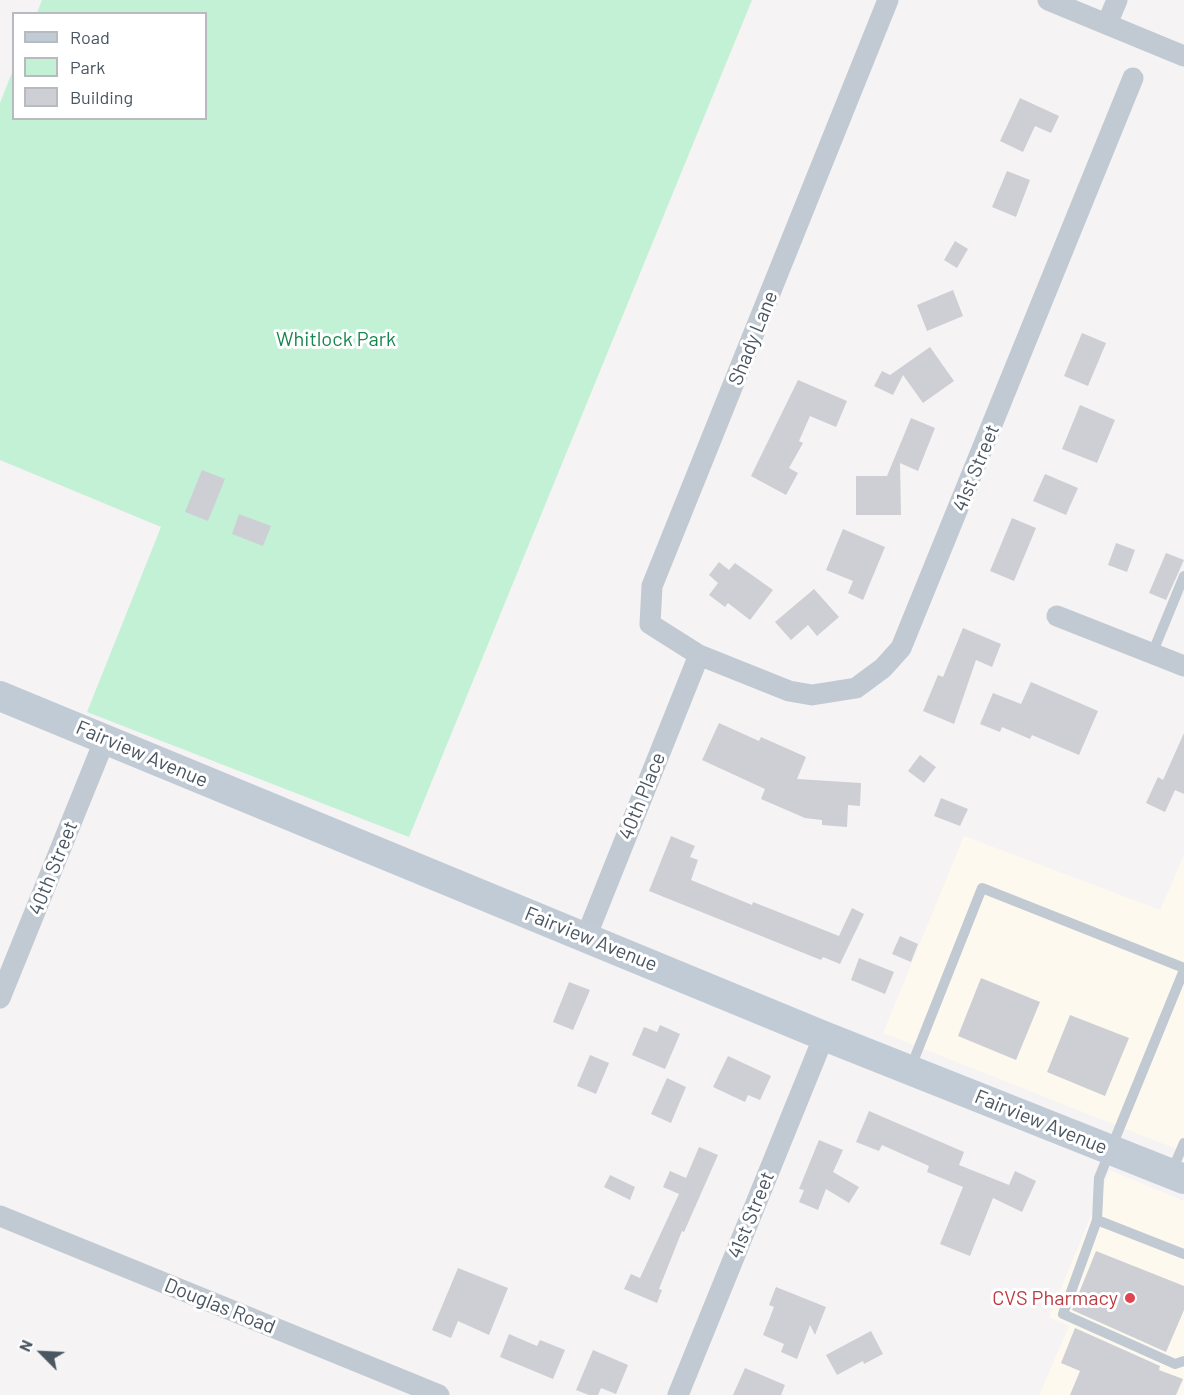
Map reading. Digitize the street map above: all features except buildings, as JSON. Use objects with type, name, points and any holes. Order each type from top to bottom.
[{"type":"street","name":"Shady Lane","points":[[699,655],[650,624],[652,586],[888,0]]},
{"type":"street","points":[[1048,0],[1184,56]]},
{"type":"street","points":[[1107,24],[1117,0]]},
{"type":"street","name":"41st Street","points":[[699,655],[789,692],[812,694],[856,688],[893,659],[907,636],[1133,78]]},
{"type":"street","points":[[1057,616],[1184,666]]},
{"type":"street","name":"40th Place","points":[[586,937],[699,655]]},
{"type":"street","name":"Fairview Avenue","points":[[0,696],[824,1036],[1177,1177]]},
{"type":"street","name":"40th Street","points":[[0,998],[105,739]]},
{"type":"street","name":"41st Street","points":[[678,1395],[824,1036]]},
{"type":"street","name":"Douglas Road","points":[[0,1216],[439,1395]]},
{"type":"lane","points":[[1152,654],[1184,576]]},
{"type":"lane","points":[[910,1070],[982,888],[1184,969],[1112,1151],[1099,1178],[1097,1220],[1062,1314],[1175,1364],[1184,1361]]},
{"type":"lane","points":[[1177,1177],[1184,1143]]},
{"type":"lane","points":[[1097,1220],[1184,1254]]},
{"type":"shaded area","points":[[964,836],[1160,910],[1184,855],[1184,1152],[883,1033]]},
{"type":"shaded area","points":[[1110,1170],[1184,1201],[1184,1395],[1039,1395],[1069,1326],[1049,1317]]},
{"type":"green space","name":"Whitlock Park","points":[[42,0],[752,0],[409,837],[87,712],[161,527],[0,460],[0,103],[12,73],[12,120],[207,120],[207,12],[37,12]]},
{"type":"place","name":"CVS Pharmacy","points":[[1130,1298]]}]
